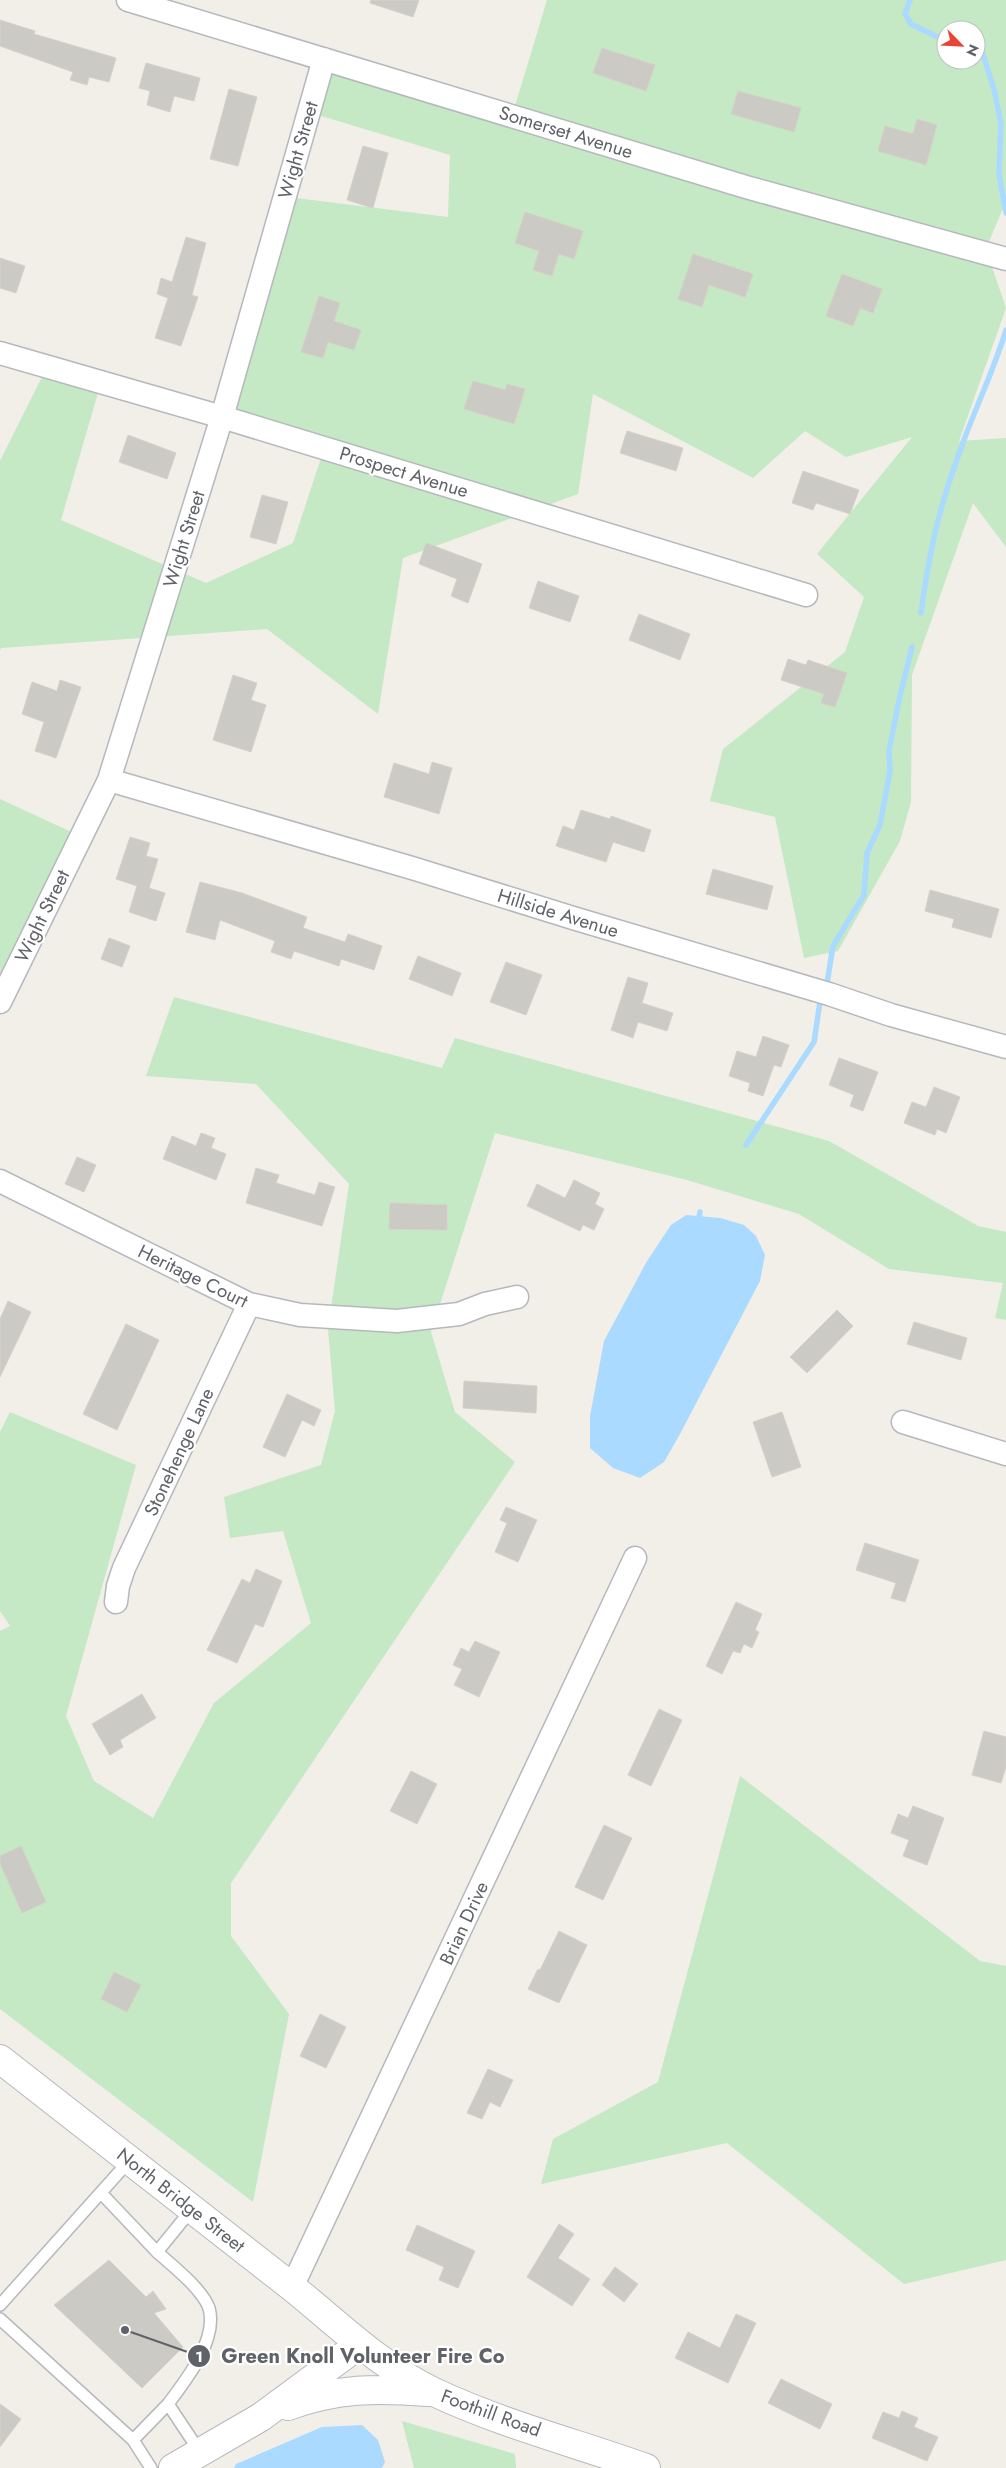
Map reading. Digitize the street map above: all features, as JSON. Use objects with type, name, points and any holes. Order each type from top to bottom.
[{"type":"street","name":"Somerset Avenue","points":[[128,0],[746,186],[1006,259]]},
{"type":"street","name":"Wight Street","points":[[0,1002],[108,780],[222,417],[324,59]]},
{"type":"street","name":"Prospect Avenue","points":[[0,353],[222,417],[806,595]]},
{"type":"street","name":"Hillside Avenue","points":[[108,780],[412,868],[582,921],[829,994],[891,1015],[1006,1047]]},
{"type":"street","name":"Heritage Court","points":[[0,1181],[250,1304],[300,1315],[397,1321],[459,1314],[485,1304],[518,1297]]},
{"type":"street","name":"Stonehenge Lane","points":[[116,1602],[118,1586],[124,1568],[250,1304]]},
{"type":"street","points":[[903,1422],[1006,1454]]},
{"type":"street","name":"Brian Drive","points":[[292,2287],[635,1558]]},
{"type":"street","name":"North Bridge Street","points":[[0,2059],[292,2287],[360,2344]]},
{"type":"street","points":[[186,2462],[261,2417],[360,2344]]},
{"type":"street","name":"Foothill Road","points":[[360,2344],[410,2379],[434,2392],[501,2418],[646,2468]]},
{"type":"street","points":[[261,2417],[308,2399],[337,2392],[366,2389],[434,2392]]},
{"type":"lane","points":[[0,2305],[102,2194],[130,2160]]},
{"type":"lane","points":[[102,2194],[157,2252],[190,2280],[208,2308],[209,2340],[186,2379],[168,2404],[133,2440]]},
{"type":"lane","points":[[157,2252],[192,2209]]},
{"type":"lane","points":[[0,2319],[133,2440],[151,2468]]},
{"type":"lane","points":[[168,2404],[186,2462]]},
{"type":"green space","points":[[547,0],[1006,0],[1006,201],[986,249],[1006,308],[959,441],[1006,438],[1006,547],[973,503],[912,675],[911,802],[900,841],[838,951],[804,958],[775,817],[710,801],[723,749],[845,652],[864,597],[817,554],[912,437],[846,457],[805,431],[753,478],[593,394],[578,494],[403,558],[378,714],[267,629],[1,648],[0,651],[0,461],[47,367],[100,386],[61,520],[206,583],[293,543],[323,452],[215,421],[288,197],[448,217],[450,155],[315,114],[330,60],[512,116]]},
{"type":"green space","points":[[0,799],[78,835],[0,978]]},
{"type":"green space","points":[[174,997],[442,1068],[455,1038],[829,1141],[978,1226],[1006,1232],[1006,1320],[995,1318],[1003,1283],[889,1269],[799,1214],[687,1180],[495,1133],[431,1332],[455,1412],[515,1462],[231,1883],[231,1936],[289,2014],[253,2202],[0,2009],[0,1631],[10,1626],[0,1611],[0,1432],[10,1412],[136,1465],[66,1716],[94,1781],[153,1818],[214,1703],[311,1623],[283,1531],[230,1538],[224,1497],[321,1465],[335,1411],[328,1329],[349,1184],[256,1084],[146,1076]]},
{"type":"green space","points":[[740,1776],[980,1961],[1006,1966],[1006,2260],[904,2284],[727,2143],[541,2184],[553,2139],[658,2082]]},
{"type":"green space","points":[[402,2421],[515,2454],[516,2468],[414,2468]]},
{"type":"water","points":[[686,1215],[720,1218],[744,1225],[756,1236],[765,1255],[760,1281],[680,1434],[664,1462],[640,1478],[613,1468],[590,1448],[590,1416],[604,1341],[647,1261],[671,1225]]},
{"type":"water","points":[[362,2425],[378,2440],[385,2462],[382,2468],[234,2468],[236,2464],[322,2427]]},
{"type":"building","points":[[371,0],[419,0],[413,17],[370,3]]},
{"type":"building","points":[[0,20],[35,31],[34,34],[116,58],[109,82],[89,77],[87,85],[70,80],[73,72],[0,46]]},
{"type":"building","points":[[602,48],[655,65],[646,91],[593,73]]},
{"type":"building","points":[[146,63],[200,78],[194,101],[174,96],[170,112],[147,105],[150,91],[139,88]]},
{"type":"building","points":[[229,89],[257,97],[238,166],[210,159]]},
{"type":"building","points":[[738,91],[801,108],[794,132],[731,114]]},
{"type":"building","points":[[917,119],[937,125],[926,165],[878,151],[885,126],[913,134]]},
{"type":"building","points":[[363,146],[388,153],[373,208],[347,200]]},
{"type":"building","points":[[525,212],[583,231],[574,259],[559,254],[552,276],[533,270],[539,251],[515,243]]},
{"type":"building","points":[[186,237],[206,243],[192,295],[198,297],[181,346],[155,338],[168,298],[157,294],[161,278],[172,282]]},
{"type":"building","points":[[693,254],[753,274],[745,297],[709,285],[702,307],[678,299]]},
{"type":"building","points":[[0,258],[25,266],[16,293],[0,288]]},
{"type":"building","points":[[842,274],[882,289],[873,313],[860,308],[853,326],[826,316]]},
{"type":"building","points":[[319,296],[340,303],[334,321],[361,330],[354,350],[328,342],[323,358],[301,352]]},
{"type":"building","points":[[473,381],[505,390],[507,384],[525,389],[514,424],[464,409]]},
{"type":"building","points":[[627,431],[683,448],[676,471],[620,453]]},
{"type":"building","points":[[128,435],[176,453],[167,479],[119,462]]},
{"type":"building","points":[[803,471],[859,490],[850,514],[816,503],[813,510],[792,503]]},
{"type":"building","points":[[262,495],[288,502],[276,544],[250,537]]},
{"type":"building","points":[[426,543],[482,564],[468,603],[451,596],[457,579],[419,564]]},
{"type":"building","points":[[538,581],[579,596],[570,622],[529,608]]},
{"type":"building","points":[[639,614],[690,634],[680,660],[629,640]]},
{"type":"building","points":[[788,659],[806,665],[808,660],[847,673],[835,707],[821,703],[824,694],[781,680]]},
{"type":"building","points":[[233,675],[257,683],[251,700],[266,705],[251,752],[213,740]]},
{"type":"building","points":[[60,680],[81,687],[56,758],[35,751],[44,722],[22,714],[32,682],[57,691]]},
{"type":"building","points":[[432,762],[452,768],[439,814],[384,797],[394,763],[429,774]]},
{"type":"building","points":[[581,810],[610,819],[611,816],[651,830],[644,852],[613,842],[606,862],[556,846],[563,826],[574,830]]},
{"type":"building","points":[[130,837],[150,843],[146,856],[158,859],[149,888],[165,893],[156,921],[129,912],[137,886],[116,879]]},
{"type":"building","points":[[713,869],[773,886],[767,910],[706,894]]},
{"type":"building","points":[[200,882],[242,893],[307,917],[303,928],[345,942],[348,934],[382,946],[374,970],[341,959],[339,966],[294,951],[291,959],[271,952],[275,941],[220,920],[215,940],[186,932]]},
{"type":"building","points":[[930,890],[999,909],[991,938],[952,927],[954,919],[925,911]]},
{"type":"building","points":[[109,938],[130,946],[122,967],[101,959]]},
{"type":"building","points":[[418,956],[461,973],[452,996],[409,979]]},
{"type":"building","points":[[506,962],[542,975],[526,1015],[490,1002]]},
{"type":"building","points":[[628,977],[648,983],[642,1003],[673,1013],[667,1031],[638,1022],[633,1038],[611,1030]]},
{"type":"building","points":[[763,1036],[789,1045],[781,1067],[774,1065],[763,1096],[748,1091],[750,1083],[729,1076],[737,1051],[756,1057]]},
{"type":"building","points":[[839,1058],[878,1072],[863,1111],[850,1106],[854,1095],[829,1085]]},
{"type":"building","points":[[934,1087],[960,1097],[946,1133],[937,1129],[935,1135],[904,1123],[912,1102],[926,1107]]},
{"type":"building","points":[[201,1133],[215,1138],[211,1148],[226,1154],[216,1180],[163,1159],[172,1136],[196,1146]]},
{"type":"building","points":[[77,1157],[96,1165],[84,1192],[65,1184]]},
{"type":"building","points":[[256,1168],[279,1175],[276,1183],[315,1195],[319,1182],[335,1187],[322,1226],[246,1203]]},
{"type":"building","points":[[574,1180],[600,1193],[595,1204],[604,1209],[594,1230],[583,1225],[580,1231],[527,1206],[537,1184],[565,1198]]},
{"type":"building","points":[[390,1203],[447,1205],[447,1230],[389,1229]]},
{"type":"building","points":[[8,1301],[31,1312],[0,1377],[0,1319]]},
{"type":"building","points":[[837,1310],[853,1326],[807,1373],[790,1357]]},
{"type":"building","points":[[914,1322],[967,1338],[961,1360],[907,1344]]},
{"type":"building","points":[[126,1324],[159,1340],[117,1430],[83,1414]]},
{"type":"building","points":[[464,1381],[537,1386],[536,1413],[463,1408]]},
{"type":"building","points":[[287,1394],[321,1410],[314,1426],[302,1420],[285,1457],[263,1447]]},
{"type":"building","points":[[782,1412],[801,1467],[772,1477],[753,1422]]},
{"type":"building","points":[[506,1507],[537,1520],[518,1562],[495,1552],[507,1523],[500,1520]]},
{"type":"building","points":[[865,1543],[919,1560],[905,1602],[891,1598],[896,1583],[856,1570]]},
{"type":"building","points":[[256,1569],[282,1581],[263,1627],[255,1624],[237,1663],[207,1650],[242,1579],[250,1583]]},
{"type":"building","points":[[736,1602],[762,1614],[755,1630],[759,1632],[752,1648],[744,1644],[740,1653],[733,1651],[722,1674],[706,1666]]},
{"type":"building","points":[[475,1641],[500,1652],[479,1697],[454,1685],[462,1669],[453,1665],[461,1648],[469,1652]]},
{"type":"building","points":[[142,1694],[156,1718],[120,1740],[123,1747],[110,1755],[92,1724]]},
{"type":"building","points":[[659,1709],[682,1720],[651,1786],[628,1775]]},
{"type":"building","points":[[984,1731],[1006,1737],[1006,1767],[1001,1783],[972,1775]]},
{"type":"building","points":[[411,1771],[437,1784],[417,1824],[390,1811]]},
{"type":"building","points":[[913,1806],[944,1818],[927,1865],[903,1856],[909,1840],[891,1833],[898,1814],[908,1818]]},
{"type":"building","points":[[604,1825],[632,1838],[603,1900],[575,1887]]},
{"type":"building","points":[[21,1846],[46,1902],[22,1913],[0,1863],[0,1856]]},
{"type":"building","points":[[559,1931],[587,1945],[559,2003],[528,1989],[538,1969],[540,1970]]},
{"type":"building","points":[[114,1972],[141,1985],[127,2012],[101,1999]]},
{"type":"building","points":[[320,2014],[346,2027],[326,2068],[300,2056]]},
{"type":"building","points":[[488,2069],[513,2080],[500,2107],[490,2102],[482,2119],[467,2113]]},
{"type":"building","points":[[559,2224],[574,2234],[558,2258],[590,2279],[572,2306],[527,2277]]},
{"type":"building","points":[[417,2225],[475,2251],[458,2288],[439,2280],[444,2267],[406,2250]]},
{"type":"building","points":[[109,2260],[146,2297],[153,2291],[166,2309],[154,2313],[183,2347],[142,2388],[54,2305]]},
{"type":"building","points":[[615,2267],[638,2284],[624,2302],[602,2285]]},
{"type":"building","points":[[736,2314],[756,2323],[728,2383],[675,2358],[688,2332],[720,2348]]},
{"type":"building","points":[[781,2379],[832,2404],[820,2429],[768,2403]]},
{"type":"building","points":[[0,2404],[21,2419],[0,2447]]},
{"type":"building","points":[[902,2411],[918,2418],[914,2427],[938,2437],[927,2461],[872,2438],[883,2412],[899,2418]]},
{"type":"waterway","points":[[910,0],[905,14],[911,24],[936,36]]},
{"type":"waterway","points":[[986,64],[994,89],[1001,124],[999,174],[1006,213]]},
{"type":"waterway","points":[[921,613],[930,557],[943,502],[961,448],[1006,330]]},
{"type":"waterway","points":[[827,983],[833,946],[864,895],[867,853],[880,825],[890,771],[889,751],[912,647]]},
{"type":"waterway","points":[[746,1145],[814,1042],[820,1002]]},
{"type":"waterway","points":[[698,1224],[700,1212]]},
{"type":"place","name":"Green Knoll Volunteer Fire Co","points":[[125,2330]]}]
